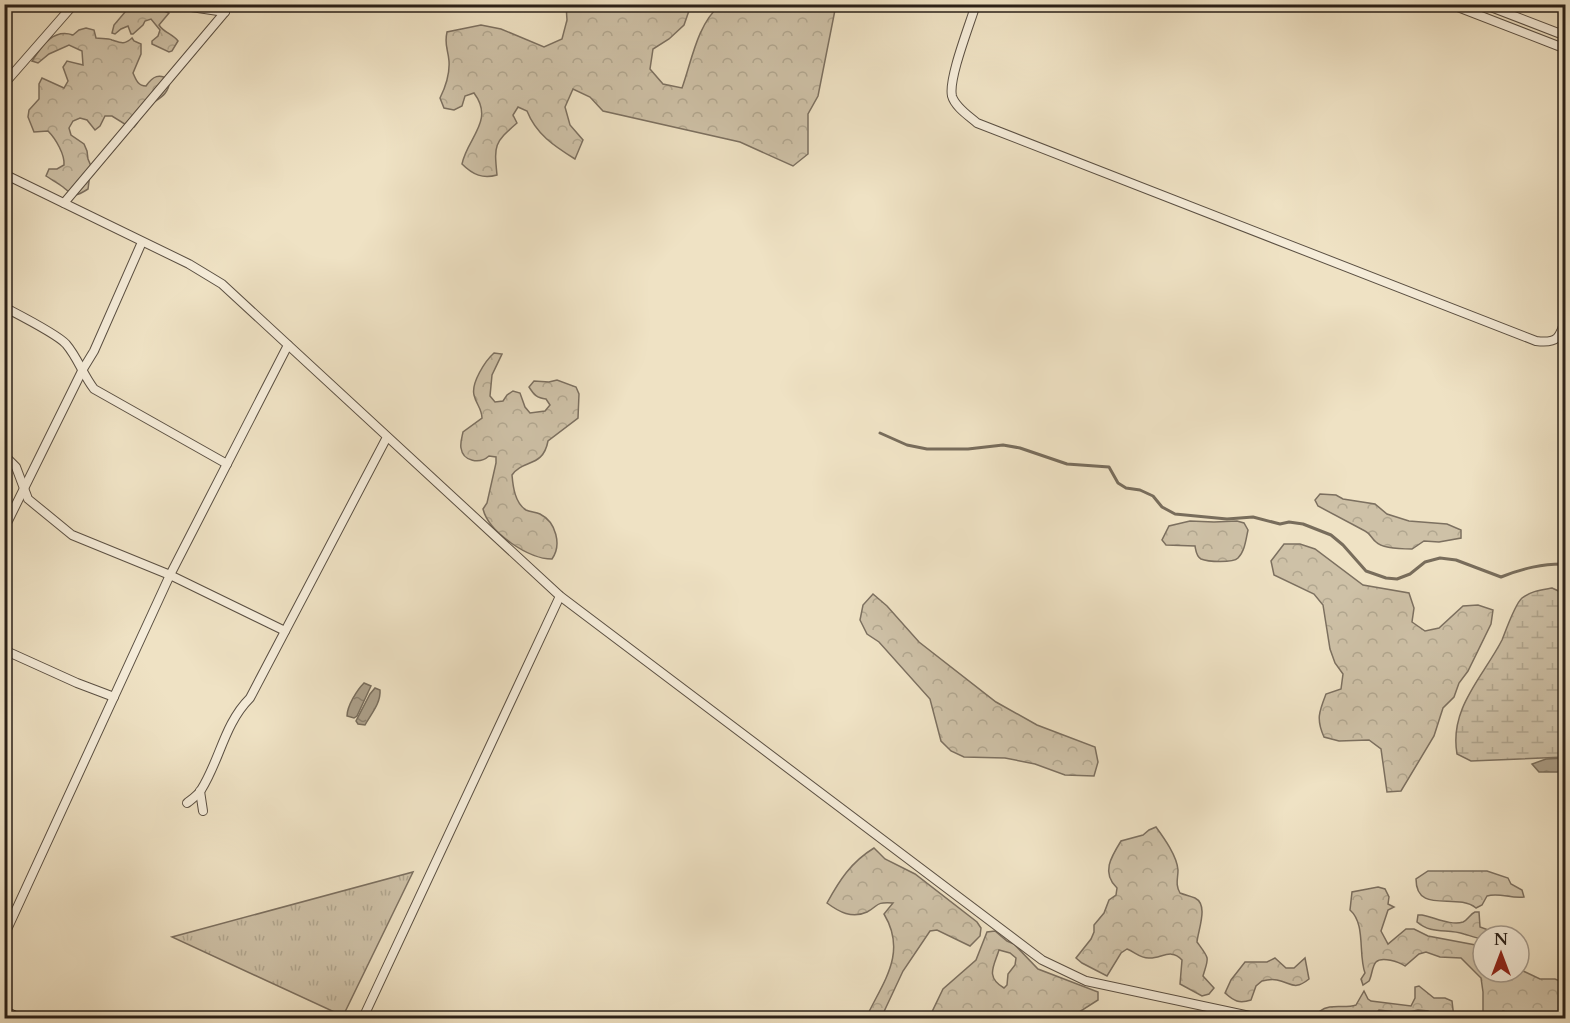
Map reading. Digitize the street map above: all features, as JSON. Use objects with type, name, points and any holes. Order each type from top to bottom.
[{"type":"street","points":[[4,84],[74,4]]},
{"type":"street","points":[[64,203],[225,12],[171,4]]},
{"type":"street","points":[[976,4],[952,81],[952,97],[961,110],[977,123],[1536,341],[1554,341],[1560,334],[1566,318]]},
{"type":"street","points":[[1450,4],[1566,50]]},
{"type":"street","points":[[1483,4],[1566,36]]},
{"type":"street","points":[[4,174],[189,264],[222,284],[560,596],[1042,960],[1086,981],[1259,1018]]},
{"type":"street","points":[[4,529],[94,351],[142,242]]},
{"type":"street","points":[[4,307],[64,342],[94,389],[226,464]]},
{"type":"street","points":[[4,936],[170,575],[288,345]]},
{"type":"street","points":[[187,803],[200,791],[231,723],[239,709],[250,698],[387,437]]},
{"type":"street","points":[[4,455],[16,467],[28,499],[72,535],[170,575],[285,631]]},
{"type":"street","points":[[363,1018],[560,596]]},
{"type":"street","points":[[4,650],[114,697]]},
{"type":"street","points":[[200,791],[203,811]]},
{"type":"green space","points":[[131,5],[154,7],[169,13],[159,25],[178,41],[172,51],[169,52],[152,44],[160,30],[151,19],[145,21],[133,34],[128,26],[115,34],[112,33],[114,25]]},
{"type":"green space","points":[[566,5],[691,5],[684,25],[669,39],[653,49],[650,69],[663,84],[682,88],[692,55],[706,22],[720,5],[836,5],[818,96],[808,114],[808,154],[793,166],[740,142],[603,111],[590,97],[573,89],[565,107],[570,125],[583,140],[575,159],[546,139],[535,126],[527,111],[518,107],[513,115],[517,123],[497,145],[497,175],[483,176],[470,171],[462,164],[478,129],[482,112],[474,93],[465,96],[462,106],[454,110],[444,108],[440,98],[449,71],[447,32],[481,25],[501,29],[544,47],[562,39],[567,20]]},
{"type":"green space","points":[[86,28],[94,30],[96,38],[122,43],[132,38],[141,44],[141,54],[133,73],[139,84],[146,86],[156,77],[170,80],[167,91],[145,110],[134,127],[131,128],[112,116],[105,116],[95,130],[87,120],[80,118],[73,121],[69,128],[71,135],[84,144],[91,166],[88,189],[74,195],[46,176],[49,169],[57,169],[64,165],[63,157],[51,134],[48,131],[34,132],[28,117],[29,110],[39,99],[39,84],[42,78],[64,88],[68,81],[63,67],[67,61],[83,65],[82,51],[69,45],[49,54],[38,63],[32,61],[44,44],[54,36],[66,33],[73,35]]},
{"type":"green space","points":[[494,353],[502,354],[492,375],[490,396],[495,402],[503,401],[513,391],[520,393],[530,413],[545,411],[550,405],[546,399],[538,397],[529,387],[534,381],[557,380],[576,387],[579,394],[578,418],[548,441],[542,455],[516,470],[512,475],[519,503],[526,510],[546,518],[556,534],[557,547],[552,559],[532,555],[522,550],[493,527],[483,509],[487,503],[496,457],[489,456],[477,461],[468,459],[462,453],[463,432],[482,418],[474,395],[475,384],[483,367]]},
{"type":"green space","points":[[1320,494],[1336,495],[1343,499],[1375,504],[1387,514],[1409,521],[1447,524],[1461,530],[1461,538],[1439,542],[1424,541],[1412,549],[1383,546],[1367,532],[1318,506],[1315,500]]},
{"type":"green space","points":[[1190,521],[1244,523],[1248,530],[1245,545],[1238,558],[1231,561],[1209,561],[1199,558],[1195,546],[1166,545],[1162,540],[1169,526]]},
{"type":"green space","points":[[1284,544],[1300,544],[1315,549],[1363,585],[1409,593],[1414,608],[1412,622],[1425,631],[1439,628],[1463,606],[1478,605],[1493,610],[1491,624],[1468,671],[1459,683],[1454,697],[1443,708],[1434,736],[1401,791],[1387,792],[1381,749],[1369,740],[1339,741],[1324,737],[1319,715],[1326,694],[1341,689],[1343,674],[1335,663],[1330,649],[1323,605],[1314,594],[1274,575],[1271,561]]},
{"type":"green space","points":[[1552,588],[1565,594],[1565,757],[1471,761],[1457,754],[1456,737],[1463,707],[1502,640],[1516,606],[1522,598],[1529,594]]},
{"type":"green space","points":[[873,594],[887,606],[919,642],[996,702],[1037,725],[1095,747],[1098,762],[1094,776],[1065,775],[1035,764],[1005,758],[964,757],[951,751],[941,741],[930,699],[879,642],[867,634],[860,620],[863,605]]},
{"type":"green space","points":[[1156,827],[1170,847],[1175,859],[1178,870],[1178,890],[1180,893],[1195,898],[1201,906],[1202,918],[1197,942],[1207,958],[1203,976],[1214,988],[1209,994],[1202,996],[1180,984],[1182,960],[1178,956],[1166,954],[1147,958],[1127,949],[1121,953],[1107,976],[1076,958],[1091,939],[1094,925],[1104,913],[1109,900],[1116,895],[1117,888],[1109,877],[1109,865],[1117,847],[1121,841],[1143,835]]},
{"type":"green space","points":[[874,848],[885,859],[915,874],[977,922],[981,928],[980,936],[970,946],[937,930],[930,931],[903,971],[881,1018],[866,1018],[890,968],[894,942],[884,914],[893,903],[880,904],[867,912],[851,915],[827,903],[846,872]]},
{"type":"green space","points":[[1428,871],[1487,871],[1508,878],[1511,884],[1522,890],[1524,897],[1487,896],[1482,905],[1476,908],[1459,902],[1430,900],[1418,890],[1416,879]]},
{"type":"green space","points":[[413,872],[343,1016],[172,937]]},
{"type":"green space","points":[[1378,887],[1385,889],[1389,897],[1388,904],[1394,907],[1388,910],[1381,931],[1388,944],[1406,929],[1414,929],[1428,936],[1471,944],[1471,968],[1461,958],[1440,957],[1426,952],[1419,954],[1405,966],[1390,960],[1379,960],[1374,966],[1369,981],[1363,985],[1361,979],[1365,973],[1360,931],[1355,916],[1350,910],[1352,892]]},
{"type":"green space","points":[[1479,912],[1480,924],[1471,924],[1471,936],[1458,932],[1428,929],[1417,922],[1418,915],[1422,915],[1458,923],[1465,921],[1472,914]]},
{"type":"green space","points":[[995,931],[1014,944],[1038,969],[1098,992],[1098,1000],[1079,1012],[1075,1018],[929,1018],[943,989],[976,960],[987,932]],"holes":[[[999,950],[1010,953],[1016,958],[1015,965],[1008,974],[1007,985],[1004,988],[994,980],[993,966]]]},
{"type":"green space","points":[[1275,958],[1286,968],[1294,968],[1305,958],[1309,979],[1300,985],[1275,980],[1262,981],[1256,986],[1251,1000],[1243,1002],[1225,993],[1231,980],[1245,962],[1267,962]]},
{"type":"green space","points":[[1531,975],[1540,979],[1555,979],[1565,983],[1565,1018],[1513,1018],[1514,1014],[1503,1011],[1497,1018],[1483,1018],[1482,984],[1531,984]]},
{"type":"green space","points":[[1419,986],[1434,998],[1445,998],[1452,1001],[1454,1018],[1436,1018],[1428,1011],[1418,1010],[1404,1013],[1379,1010],[1372,1018],[1319,1018],[1320,1011],[1324,1009],[1356,1005],[1364,991],[1371,1001],[1411,1006],[1415,998],[1415,987]]},
{"type":"water","points":[[364,683],[371,686],[357,716],[354,718],[347,716],[353,698]]},
{"type":"water","points":[[375,688],[380,690],[377,704],[365,725],[358,724],[356,721]]},
{"type":"water","points":[[1565,758],[1565,772],[1539,772],[1532,764],[1546,759]]},
{"type":"waterway","points":[[880,433],[907,445],[927,449],[968,449],[1003,445],[1020,448],[1067,464],[1109,467],[1118,483],[1126,488],[1140,490],[1153,496],[1162,507],[1175,514],[1227,519],[1253,517],[1280,524],[1289,522],[1303,524],[1331,535],[1366,571],[1386,578],[1397,579],[1410,574],[1425,562],[1440,558],[1456,560],[1501,577],[1533,567],[1566,564]]}]
